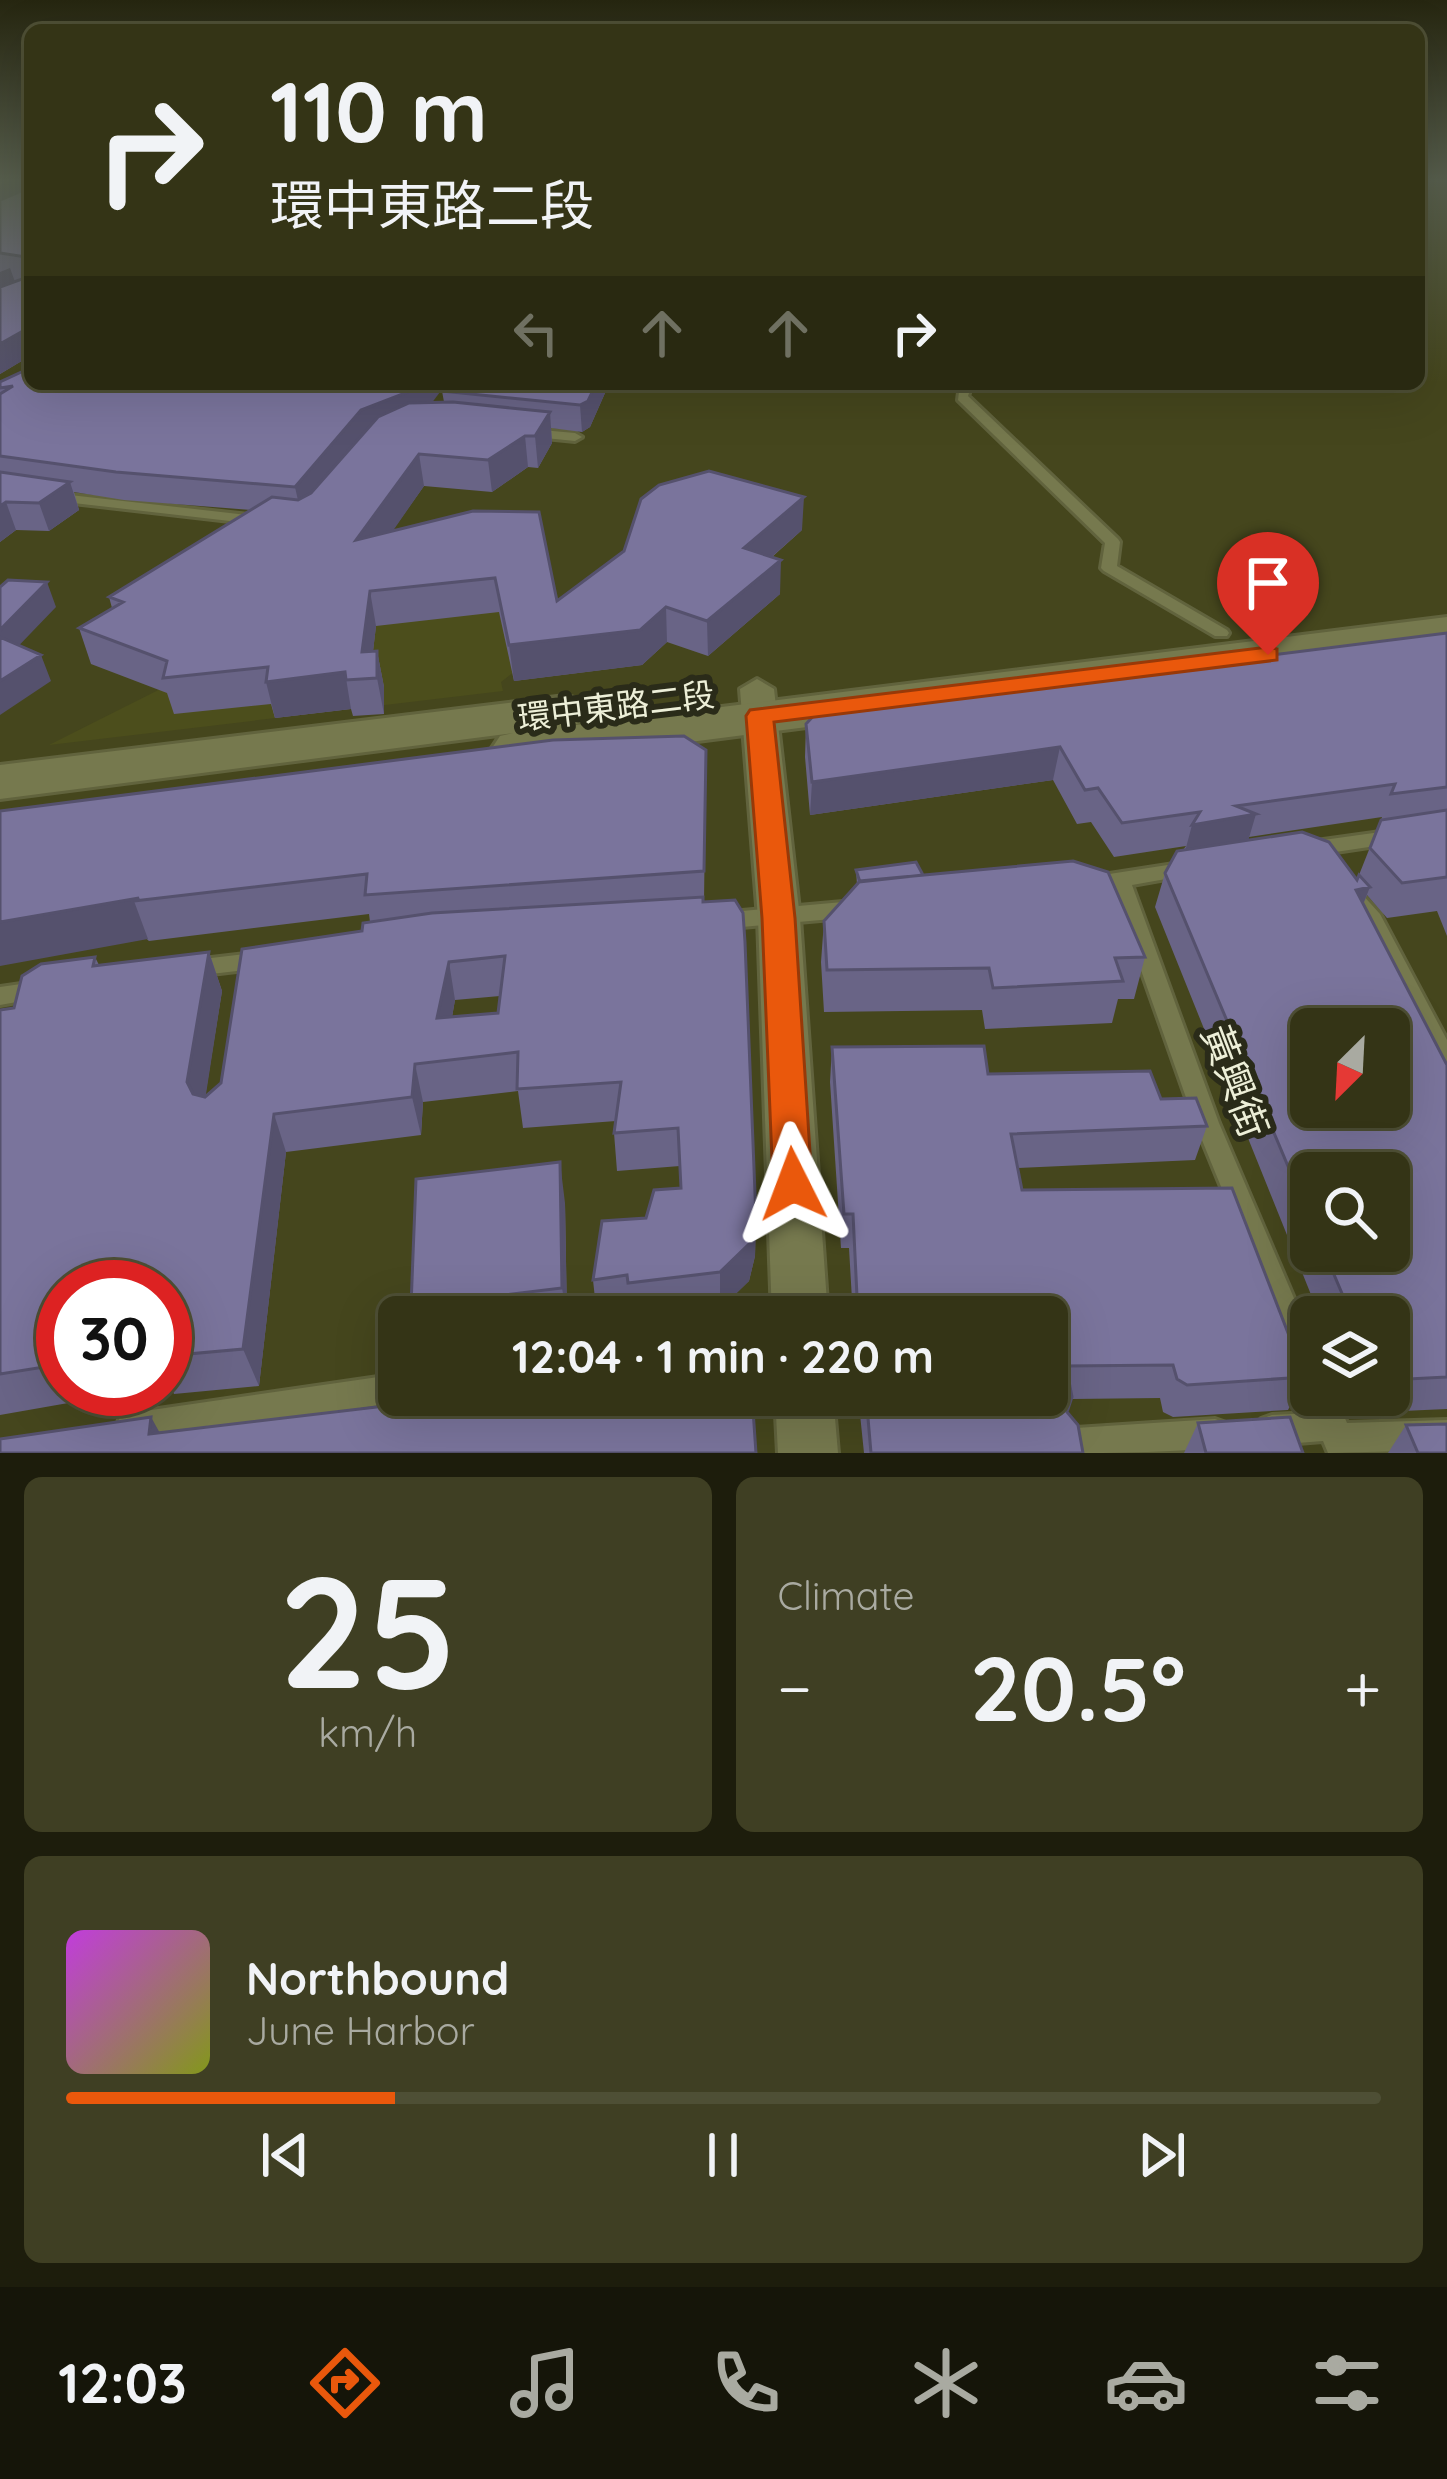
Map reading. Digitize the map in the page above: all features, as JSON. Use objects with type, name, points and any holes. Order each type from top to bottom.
[{"type":"main road","name":"環中東路二段","points":[[0,816],[1222,633],[1447,605]]},
{"type":"main road","name":"環中東路二段","points":[[0,782],[1447,632]]},
{"type":"street","points":[[759,703],[778,918],[799,1296]]},
{"type":"street","points":[[805,1416],[808,1453]]},
{"type":"lane","points":[[964,390],[962,397],[984,421],[1113,542],[1109,568],[1126,583],[1190,610],[1222,633]]},
{"type":"lane","points":[[508,432],[575,436]]},
{"type":"lane","points":[[41,496],[277,521]]},
{"type":"lane","points":[[1424,833],[1317,862],[1372,919],[1447,1062]]},
{"type":"lane","points":[[1075,886],[1204,866]]},
{"type":"lane","name":"黃興街","points":[[1120,881],[1207,1123],[1290,1322]]},
{"type":"lane","points":[[688,923],[870,908]]},
{"type":"lane","points":[[161,973],[240,974],[286,957]]},
{"type":"lane","points":[[0,996],[69,986]]},
{"type":"lane","points":[[94,1433],[378,1391]]},
{"type":"lane","points":[[1076,1443],[1447,1435]]},
{"type":"shaded area","points":[[545,544],[566,632],[501,682],[503,691],[49,745],[425,556]]},
{"type":"building","points":[[0,247],[24,247],[24,257],[0,253]]},
{"type":"building","points":[[24,278],[24,330],[0,344],[0,287]]},
{"type":"building","points":[[24,371],[24,390],[413,390],[361,410],[295,487],[116,472],[0,456],[0,394],[13,386],[0,388],[0,382]]},
{"type":"building","points":[[443,390],[593,390],[580,405]]},
{"type":"building","points":[[453,402],[550,412],[535,436],[525,436],[488,460],[419,454],[356,540],[473,511],[539,512],[557,601],[624,551],[641,499],[659,485],[709,471],[804,497],[744,548],[781,560],[707,621],[666,607],[640,630],[509,645],[495,578],[370,591],[362,652],[377,651],[377,678],[346,680],[345,672],[266,682],[268,667],[163,678],[167,661],[79,628],[123,602],[109,597],[272,497],[298,500],[311,493],[378,417],[409,403]]},
{"type":"building","points":[[0,472],[70,482],[39,503],[0,506]]},
{"type":"building","points":[[8,580],[47,582],[0,630],[0,587]]},
{"type":"building","points":[[1447,633],[1447,787],[1391,794],[1395,784],[1236,806],[1256,814],[1192,825],[1200,812],[1122,823],[1098,788],[1085,790],[1060,747],[812,782],[806,724],[817,712]]},
{"type":"building","points":[[0,637],[41,655],[0,681]]},
{"type":"building","points":[[684,736],[706,750],[704,871],[365,895],[367,874],[134,901],[139,898],[0,922],[0,811],[553,740]]},
{"type":"building","points":[[1447,810],[1447,877],[1402,883],[1370,848],[1381,820]]},
{"type":"building","points":[[1302,832],[1329,842],[1357,880],[1359,875],[1370,887],[1356,890],[1447,1065],[1447,1377],[1410,1379],[1410,1296],[1343,1296],[1333,1272],[1410,1272],[1410,1152],[1290,1152],[1290,1171],[1165,873],[1177,851]]},
{"type":"building","points":[[1073,861],[1108,872],[1145,957],[1115,958],[1123,981],[993,988],[989,968],[827,970],[824,921],[860,881]]},
{"type":"building","points":[[916,862],[923,875],[860,882],[856,870]]},
{"type":"building","points":[[703,897],[703,902],[735,900],[743,913],[745,942],[756,1218],[750,1243],[720,1272],[628,1283],[627,1275],[593,1280],[602,1221],[646,1218],[654,1190],[681,1188],[678,1128],[614,1133],[621,1082],[517,1089],[518,1052],[415,1064],[412,1097],[274,1114],[243,1349],[192,1354],[192,1260],[36,1260],[36,1368],[0,1374],[0,1010],[14,1008],[22,976],[41,964],[95,957],[93,966],[209,952],[187,1082],[193,1094],[205,1097],[221,1083],[242,949],[362,931],[363,923],[432,913]],"holes":[[[505,956],[498,1013],[437,1018],[449,962]]]},
{"type":"building","points":[[984,1046],[988,1074],[1150,1071],[1161,1099],[1196,1098],[1207,1126],[1011,1134],[1022,1190],[1232,1188],[1290,1338],[1290,1378],[1187,1385],[1177,1379],[1173,1365],[1068,1366],[1068,1296],[857,1296],[853,1214],[844,1214],[832,1047]]},
{"type":"building","points":[[560,1162],[562,1288],[495,1296],[411,1296],[416,1179]]},
{"type":"building","points":[[378,1407],[378,1416],[753,1416],[756,1453],[0,1453],[0,1439],[151,1417],[149,1434]]},
{"type":"building","points":[[1068,1413],[1078,1425],[1083,1453],[871,1453],[868,1416]]},
{"type":"building","points":[[1290,1417],[1303,1453],[1206,1453],[1198,1423]]},
{"type":"building","points":[[1447,1424],[1447,1453],[1418,1453],[1406,1425]]},
{"type":"route","points":[[793,1184],[778,918],[760,716],[1268,655]]}]
